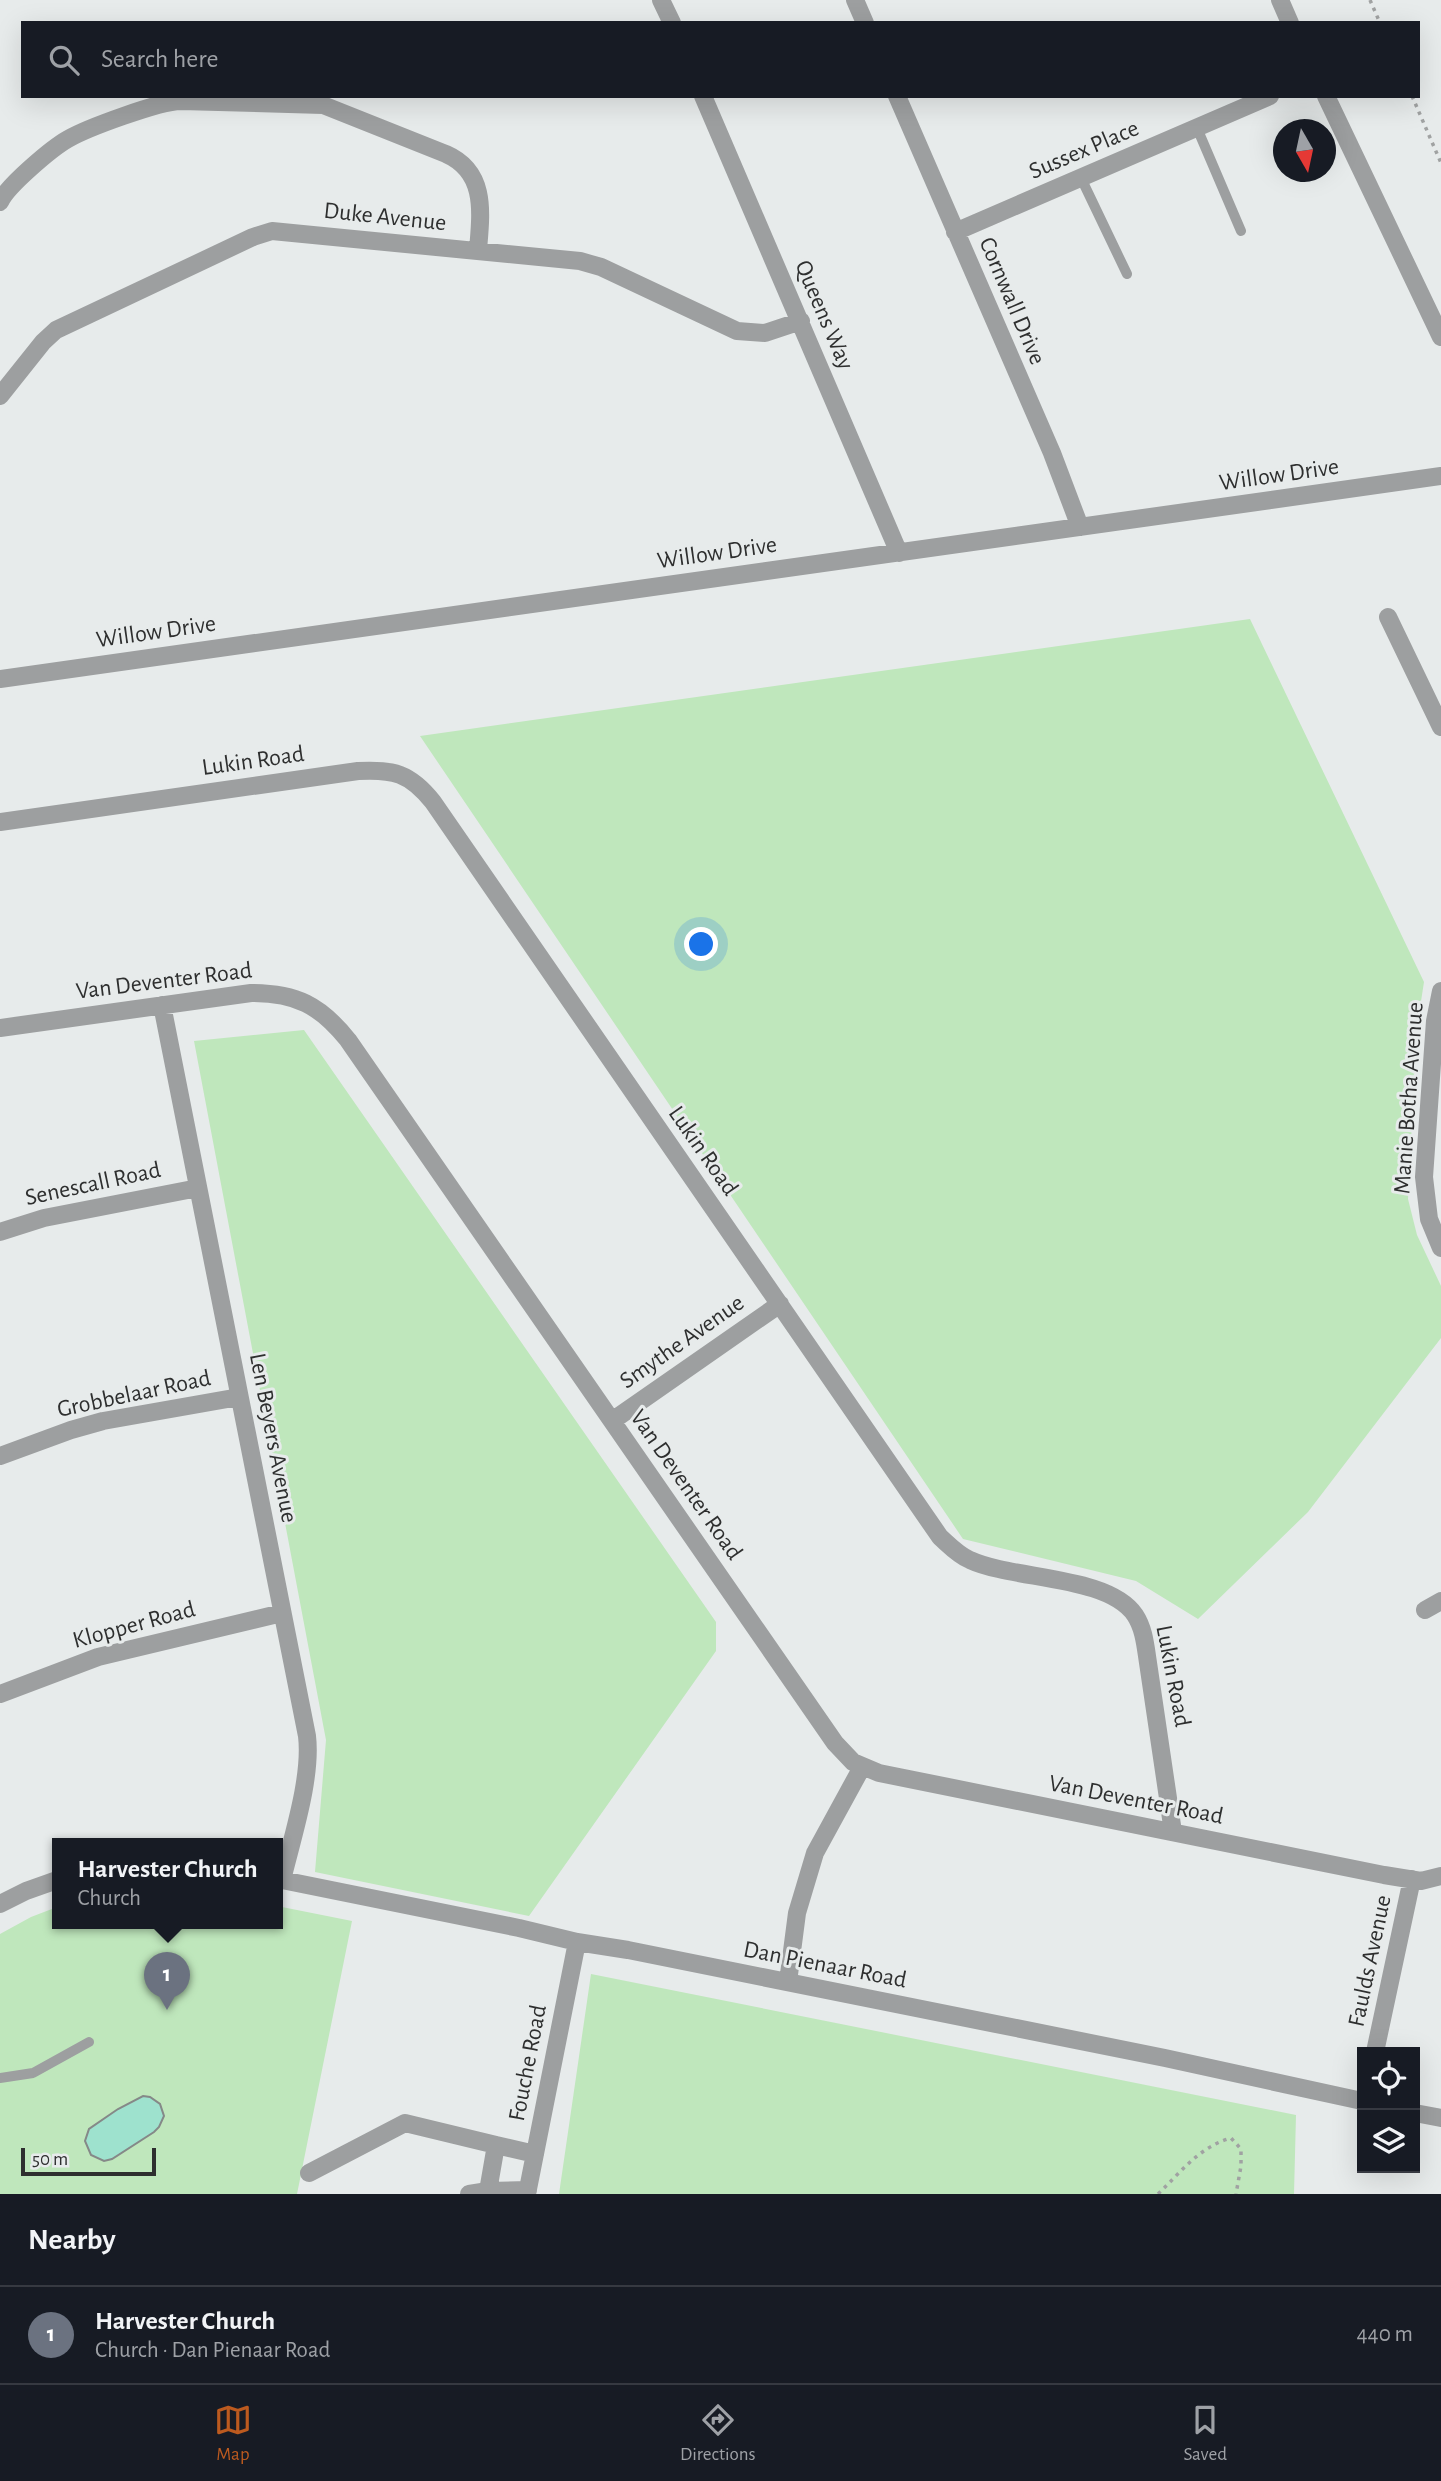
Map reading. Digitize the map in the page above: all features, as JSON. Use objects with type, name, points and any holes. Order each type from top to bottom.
[{"type":"street","points":[[661,0],[671,21]]},
{"type":"street","points":[[855,0],[864,21]]},
{"type":"street","points":[[1280,0],[1289,21]]},
{"type":"street","name":"Queens Way","points":[[704,98],[899,553]]},
{"type":"street","name":"Cornwall Drive","points":[[898,98],[1052,453],[1080,527]]},
{"type":"street","name":"Sussex Place","points":[[955,232],[1265,98]]},
{"type":"street","points":[[1327,98],[1441,337]]},
{"type":"street","points":[[0,202],[17,181],[69,138],[163,103],[181,101],[323,105],[446,154],[464,166],[474,178],[480,193],[478,250]]},
{"type":"street","name":"Duke Avenue","points":[[0,395],[56,330],[268,232],[285,231],[590,263],[742,333],[765,333],[801,321]]},
{"type":"street","name":"Willow Drive","points":[[0,679],[1441,476]]},
{"type":"street","points":[[1388,617],[1441,727]]},
{"type":"street","name":"Lukin Road","points":[[0,822],[358,771],[390,771],[415,782],[433,802],[940,1537],[967,1559],[1104,1592],[1117,1598],[1132,1611],[1140,1623],[1145,1646],[1173,1832]]},
{"type":"street","name":"Manie Botha Avenue","points":[[1441,991],[1435,1021],[1424,1177],[1429,1219],[1441,1248]]},
{"type":"street","name":"Van Deventer Road","points":[[0,1028],[251,993],[272,993],[309,1004],[326,1014],[348,1040],[835,1743],[847,1757],[862,1767],[878,1773],[1421,1881],[1441,1876]]},
{"type":"street","name":"Len Beyers Avenue","points":[[162,1005],[308,1746],[305,1779],[283,1864]]},
{"type":"street","name":"Senescall Road","points":[[0,1232],[44,1218],[198,1188]]},
{"type":"street","name":"Smythe Avenue","points":[[612,1421],[779,1304]]},
{"type":"street","name":"Grobbelaar Road","points":[[0,1457],[71,1430],[239,1397]]},
{"type":"street","name":"Klopper Road","points":[[0,1693],[97,1657],[282,1613]]},
{"type":"street","points":[[788,1982],[797,1913],[815,1853],[862,1767]]},
{"type":"street","name":"Faulds Avenue","points":[[1376,2047],[1412,1879]]},
{"type":"street","name":"Dan Pienaar Road","points":[[283,1881],[577,1942],[1166,2058],[1357,2100]]},
{"type":"street","points":[[0,1904],[52,1882]]},
{"type":"street","name":"Fouche Road","points":[[527,2192],[577,1942]]},
{"type":"street","points":[[1420,2114],[1441,2118]]},
{"type":"street","points":[[309,2173],[405,2123],[535,2154]]},
{"type":"street","points":[[488,2191],[496,2145]]},
{"type":"street","points":[[469,2194],[488,2191],[527,2192]]},
{"type":"lane","points":[[1197,128],[1241,231]]},
{"type":"lane","points":[[1082,178],[1127,274]]},
{"type":"lane","points":[[0,2078],[33,2073],[89,2042]]},
{"type":"path","points":[[1370,0],[1379,21]]},
{"type":"path","points":[[1413,98],[1441,163]]},
{"type":"path","points":[[1158,2194],[1198,2155],[1220,2141],[1231,2138],[1241,2149],[1236,2194]]},
{"type":"green space","points":[[1250,619],[1424,982],[1417,1027],[1408,1199],[1417,1235],[1441,1286],[1441,1338],[1308,1512],[1198,1619],[1136,1581],[963,1539],[420,736]]},
{"type":"green space","points":[[304,1030],[716,1622],[716,1651],[529,1916],[315,1872],[326,1740],[194,1041]]},
{"type":"green space","points":[[283,1907],[352,1921],[297,2194],[0,2194],[0,1934],[52,1909],[52,1929],[283,1929]]},
{"type":"green space","points":[[591,1974],[1296,2115],[1294,2194],[559,2194]]},
{"type":"building","points":[[143,2096],[160,2104],[164,2116],[159,2127],[112,2159],[104,2161],[91,2155],[85,2141],[89,2129]]},
{"type":"place","name":"Harvester Church","points":[[167,2010]]}]
